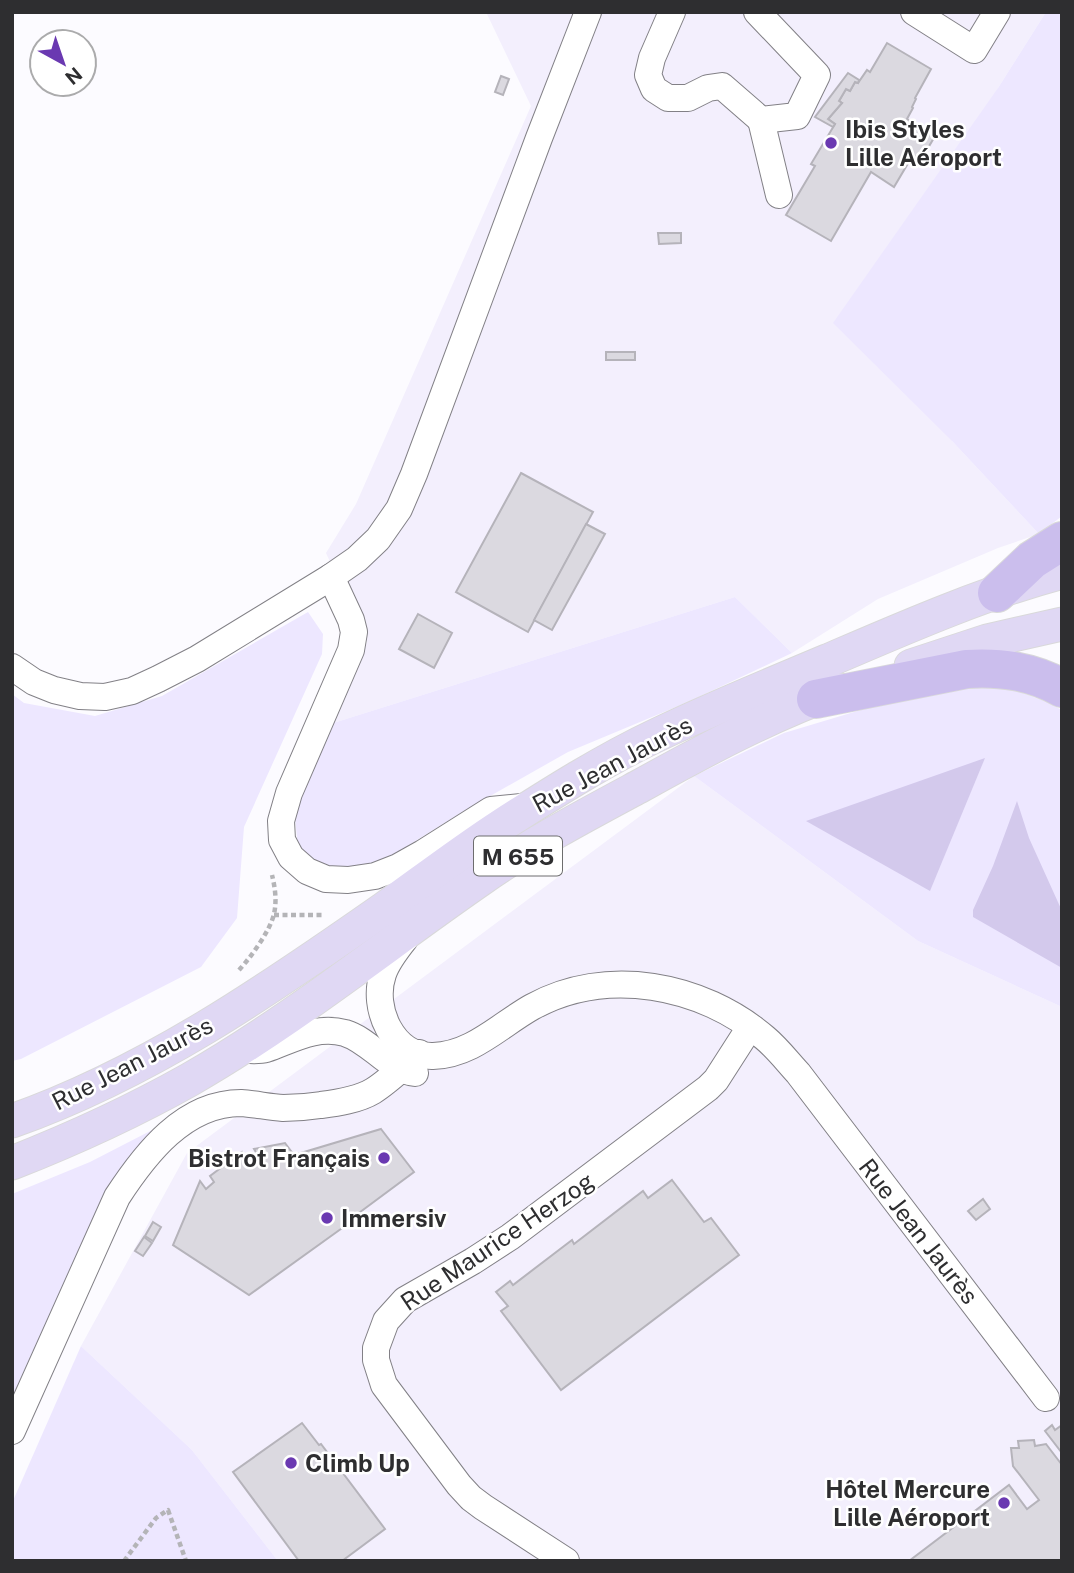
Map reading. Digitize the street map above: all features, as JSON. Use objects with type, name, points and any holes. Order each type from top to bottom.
[{"type":"highway","points":[[997,593],[1032,560],[1062,541]]},
{"type":"highway","points":[[816,699],[978,668],[1014,670],[1038,676],[1062,688]]},
{"type":"main road","name":"Rue Jean Jaurès","points":[[12,1121],[131,1069],[243,1004],[500,826],[590,771],[655,736],[894,632],[1062,572]]},
{"type":"main road","name":"Rue Jean Jaurès","points":[[12,1163],[87,1132],[189,1080],[283,1021],[483,877],[594,811],[739,733],[816,699],[909,666],[987,641],[1062,624]]},
{"type":"street","points":[[12,667],[34,682],[54,691],[105,697],[132,691],[197,659],[331,577],[357,559],[378,539],[399,509],[418,462],[588,12]]},
{"type":"street","points":[[672,12],[652,58],[648,75],[654,89],[668,98],[688,98],[708,88],[722,86],[761,120],[779,195]]},
{"type":"street","points":[[757,12],[817,75],[797,116],[761,120]]},
{"type":"street","points":[[914,12],[974,50],[997,12]]},
{"type":"street","points":[[331,577],[354,632],[351,650],[289,793],[281,821],[282,840],[291,857],[307,872],[326,879],[348,880],[375,876],[423,853],[491,810],[533,806]]},
{"type":"street","points":[[12,1431],[117,1197],[164,1137],[183,1122],[223,1104],[301,1108],[357,1097],[373,1091],[410,1061],[413,1052],[399,1042],[386,1025],[380,1005],[380,989],[383,973],[395,952],[418,924]]},
{"type":"street","name":"Rue Jean Jaurès","points":[[410,1061],[462,1050],[491,1035],[533,1007],[568,992],[588,987],[632,985],[671,990],[705,1001],[728,1013],[777,1050],[797,1073],[1046,1398]]},
{"type":"street","name":"Rue Maurice Herzog","points":[[566,1561],[483,1507],[459,1485],[384,1385],[376,1360],[380,1336],[386,1321],[405,1300],[510,1237],[708,1088],[750,1027]]},
{"type":"street","points":[[237,1051],[263,1050],[313,1031],[333,1031],[347,1034],[410,1061]]},
{"type":"path","points":[[232,978],[251,957],[274,915]]},
{"type":"path","points":[[124,1561],[156,1518],[168,1510],[186,1561]]},
{"type":"shaded area","points":[[486,12],[1046,12],[998,88],[952,441],[1039,534],[998,548],[878,599],[792,653],[735,597],[330,724],[367,642],[326,553],[356,504],[531,106]]},
{"type":"shaded area","points":[[1046,12],[1062,12],[1062,516],[1039,534],[952,441],[833,323],[998,88]]},
{"type":"shaded area","points":[[735,597],[792,653],[688,702],[568,752],[462,812],[380,863],[353,870],[319,864],[298,847],[295,818],[301,793],[330,724]]},
{"type":"shaded area","points":[[308,612],[323,634],[322,654],[244,827],[237,918],[201,967],[21,1059],[12,1061],[12,694],[24,703],[95,716],[162,696]]},
{"type":"shaded area","points":[[1004,686],[1062,710],[1062,1007],[918,941],[694,776],[784,733],[864,709],[953,687]]},
{"type":"shaded area","points":[[985,758],[930,891],[806,821]]},
{"type":"shaded area","points":[[694,776],[918,941],[1062,1007],[1062,1561],[278,1561],[192,1450],[81,1346],[187,1153]]},
{"type":"shaded area","points":[[1017,801],[1029,838],[1062,911],[1062,968],[973,917],[973,910]]},
{"type":"shaded area","points":[[156,1128],[161,1129],[116,1177],[79,1249],[12,1397],[12,1194],[90,1162]]},
{"type":"shaded area","points":[[81,1346],[192,1450],[278,1561],[12,1561],[12,1503]]},
{"type":"building","points":[[887,43],[931,69],[907,119],[935,136],[921,160],[913,155],[894,187],[871,172],[831,241],[786,215],[815,166],[811,164],[835,124],[828,119],[842,103],[839,101],[846,89],[850,91],[867,70],[870,72]]},
{"type":"building","points":[[848,73],[859,80],[850,91],[846,89],[839,101],[842,103],[828,119],[835,124],[833,127],[815,117]]},
{"type":"building","points":[[501,76],[509,79],[503,95],[495,92]]},
{"type":"building","points":[[658,233],[681,233],[681,243],[659,244]]},
{"type":"building","points":[[606,352],[635,352],[635,360],[606,360]]},
{"type":"building","points":[[521,473],[593,512],[528,632],[456,592]]},
{"type":"building","points":[[586,524],[605,534],[552,630],[534,620]]},
{"type":"building","points":[[418,614],[452,633],[434,668],[399,649]]},
{"type":"building","points":[[381,1129],[414,1172],[249,1295],[173,1245],[200,1181],[206,1189],[214,1182],[210,1176],[242,1152],[248,1161],[257,1154],[254,1149],[285,1143],[294,1155]]},
{"type":"building","points":[[672,1180],[704,1222],[711,1218],[739,1255],[561,1390],[501,1311],[508,1306],[496,1292],[510,1281],[513,1285],[572,1240],[574,1244],[643,1191],[648,1198]]},
{"type":"building","points":[[983,1199],[990,1209],[976,1220],[968,1211]]},
{"type":"building","points":[[153,1222],[161,1227],[153,1241],[145,1236]]},
{"type":"building","points":[[144,1237],[152,1243],[143,1256],[135,1251]]},
{"type":"building","points":[[302,1423],[385,1529],[342,1561],[299,1561],[233,1472]]},
{"type":"building","name":"Hôtel Mercure Lille Aéroport","points":[[1052,1425],[1055,1430],[1062,1425],[1062,1453],[1045,1431]]},
{"type":"building","name":"Hôtel Mercure Lille Aéroport","points":[[1034,1440],[1035,1446],[1046,1444],[1062,1465],[1062,1561],[909,1561],[1009,1485],[1027,1509],[1039,1500],[1013,1466],[1011,1448],[1019,1448],[1018,1441]]},
{"type":"place","name":"Ibis Styles Lille Aéroport","points":[[831,143]]},
{"type":"place","name":"Bistrot Français","points":[[384,1158]]},
{"type":"place","name":"Immersiv","points":[[327,1218]]},
{"type":"place","name":"Climb Up","points":[[291,1463]]},
{"type":"place","name":"Hôtel Mercure Lille Aéroport","points":[[1004,1503]]}]
